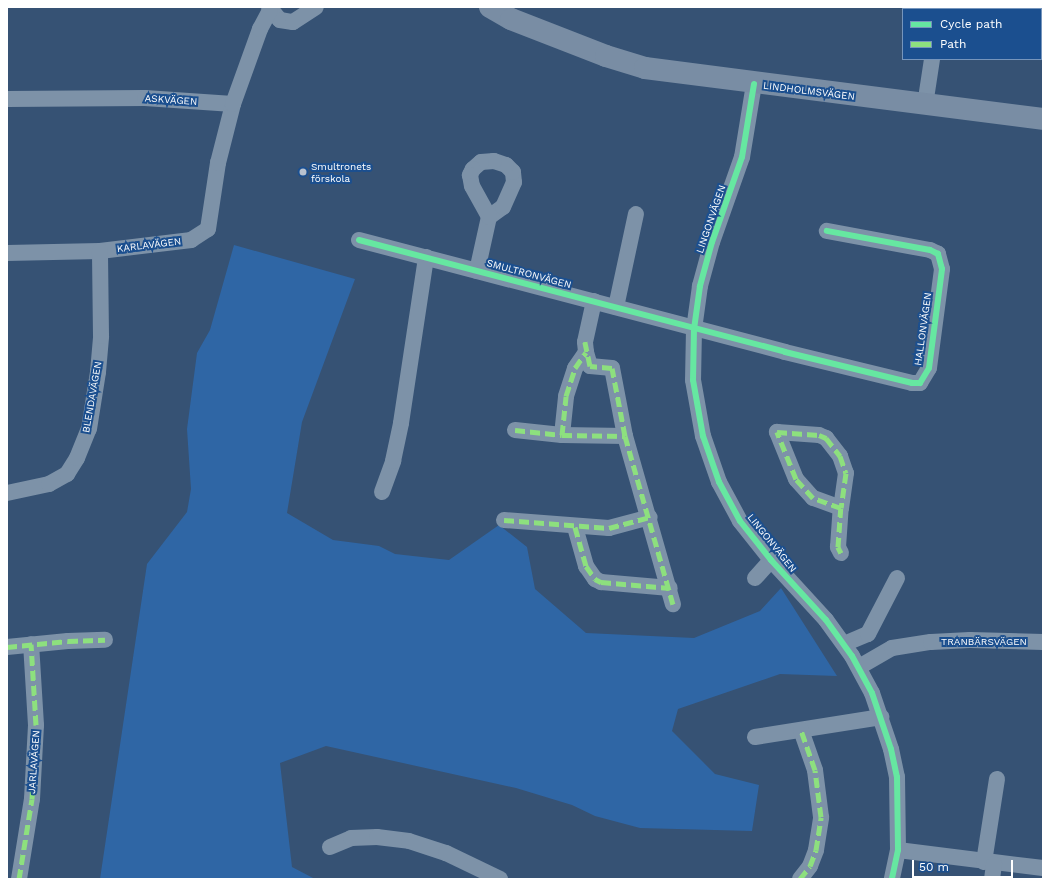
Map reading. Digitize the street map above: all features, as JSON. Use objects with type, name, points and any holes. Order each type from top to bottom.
[{"type":"main road","name":"LINDHOLMSVÄGEN","points":[[490,7],[518,22],[606,56],[645,68],[754,84],[1043,119]]},
{"type":"street","points":[[233,104],[269,8],[280,20],[293,22],[316,7]]},
{"type":"street","points":[[925,105],[932,60]]},
{"type":"street","name":"LINGONVÄGEN","points":[[754,84],[742,157],[712,242],[700,286],[694,329],[693,380],[703,436],[719,482],[740,521],[771,560],[826,620],[844,644],[859,667],[881,717],[897,777],[898,850],[892,879]]},
{"type":"street","name":"ASKVÄGEN","points":[[7,99],[123,98],[233,104]]},
{"type":"street","name":"KARLAVÄGEN","points":[[7,252],[100,252],[192,240],[208,229],[218,163],[233,104]]},
{"type":"street","points":[[616,307],[636,214]]},
{"type":"street","name":"SMULTRONVÄGEN","points":[[477,271],[489,217]]},
{"type":"street","name":"HALLONVÄGEN","points":[[694,329],[869,373],[920,383],[929,368],[942,269],[938,254],[930,250],[826,232]]},
{"type":"street","name":"SMULTRONVÄGEN","points":[[359,240],[594,301],[694,329]]},
{"type":"street","name":"BLENDAVÄGEN","points":[[7,493],[49,484],[67,474],[77,458],[89,429],[98,372],[101,336],[100,252]]},
{"type":"street","points":[[382,492],[393,461],[401,423],[426,257]]},
{"type":"street","points":[[562,435],[566,396],[575,368],[586,347],[594,301]]},
{"type":"street","points":[[586,347],[590,366],[612,368],[625,436],[650,517],[674,604]]},
{"type":"street","points":[[516,430],[562,435],[625,436]]},
{"type":"street","points":[[841,508],[813,498],[796,479],[777,432],[819,434],[826,438],[840,456],[846,473],[841,508],[838,547],[841,553]]},
{"type":"street","points":[[504,520],[575,527],[609,528],[650,517]]},
{"type":"street","points":[[575,527],[586,566],[595,579],[601,582],[670,588]]},
{"type":"street","name":"LINGONVÄGEN","points":[[755,578],[771,560]]},
{"type":"street","points":[[844,644],[868,634],[897,578]]},
{"type":"street","points":[[7,647],[31,644],[105,640]]},
{"type":"street","name":"TRANBÄRSVÄGEN","points":[[859,667],[892,648],[931,642],[970,640],[1043,642]]},
{"type":"street","name":"JARLAVÄGEN","points":[[19,879],[32,799],[36,725],[31,644]]},
{"type":"street","points":[[755,737],[881,717]]},
{"type":"street","points":[[800,879],[810,866],[816,850],[821,817],[815,770],[801,730]]},
{"type":"street","points":[[990,868],[996,779]]},
{"type":"street","points":[[330,847],[350,838],[377,837],[409,842],[446,853],[490,877]]},
{"type":"street","points":[[898,850],[990,868],[1043,868]]},
{"type":"shaded area","points":[[234,245],[355,279],[302,422],[287,513],[333,540],[379,546],[395,554],[449,560],[499,525],[527,547],[535,589],[586,633],[694,638],[760,611],[781,588],[837,676],[780,674],[678,709],[672,731],[715,774],[759,785],[752,831],[640,828],[595,816],[572,805],[516,788],[326,746],[280,763],[292,867],[315,879],[100,879],[147,564],[187,512],[191,489],[187,429],[197,353],[210,330]]},
{"type":"marked path","points":[[562,435],[625,436],[612,368],[590,366],[585,342]]},
{"type":"marked path","points":[[515,430],[562,435],[566,396],[575,368],[586,352]]},
{"type":"marked path","points":[[841,508],[846,473],[840,456],[826,438],[819,435],[777,432],[796,479],[813,498],[841,508],[838,547],[841,553]]},
{"type":"marked path","points":[[625,436],[673,604]]},
{"type":"marked path","points":[[504,520],[609,528],[650,517]]},
{"type":"marked path","points":[[575,527],[586,566],[595,579],[601,582],[670,588]]},
{"type":"marked path","points":[[7,647],[68,641],[105,640]]},
{"type":"marked path","points":[[19,879],[32,799],[36,725],[31,644]]},
{"type":"marked path","points":[[800,879],[810,866],[816,850],[821,817],[815,770],[801,730]]},
{"type":"cycle path","points":[[754,84],[742,157],[712,242],[700,286],[694,329],[693,380],[703,436],[719,482],[740,521],[771,560],[826,620],[852,656],[872,693],[891,749],[897,777],[898,850],[892,879]]},
{"type":"cycle path","points":[[359,240],[785,352],[912,383],[920,383],[929,368],[942,269],[938,254],[930,250],[827,231]]},
{"type":"place","name":"Smultronets förskola","points":[[303,172]]}]
